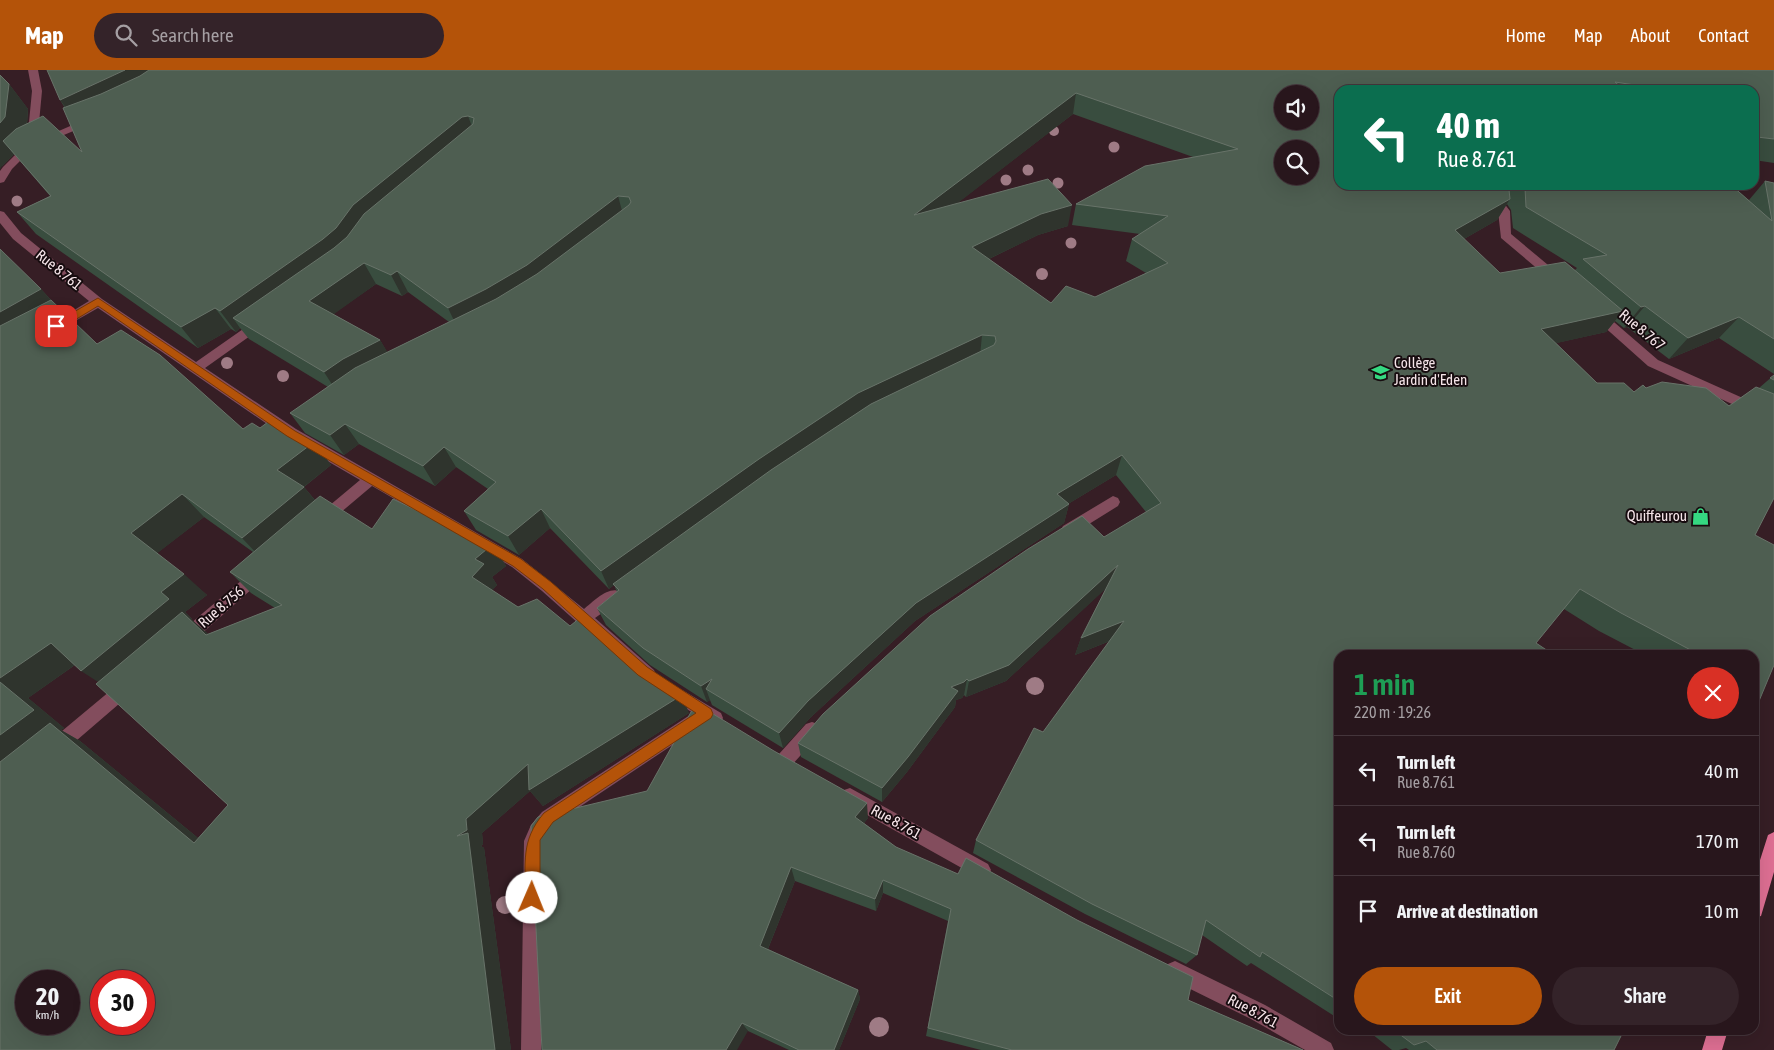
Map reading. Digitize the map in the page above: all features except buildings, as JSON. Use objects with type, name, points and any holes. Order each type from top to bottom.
[{"type":"main road","points":[[1759,892],[1774,841]]},
{"type":"main road","points":[[1712,1050],[1716,1035]]},
{"type":"street","points":[[32,144],[37,91],[33,70]]},
{"type":"street","points":[[0,180],[8,167],[32,144],[102,115]]},
{"type":"street","points":[[1488,190],[1504,212],[1505,235],[1563,285]]},
{"type":"street","name":"Rue 8.761","points":[[0,215],[17,236],[98,302],[291,433],[517,563],[547,586],[643,671],[707,714],[730,727]]},
{"type":"street","points":[[42,334],[98,302]]},
{"type":"street","name":"Rue 8.767","points":[[1586,304],[1653,362],[1774,418]]},
{"type":"street","points":[[196,368],[269,317]]},
{"type":"street","points":[[291,433],[307,422]]},
{"type":"street","points":[[311,530],[371,479]]},
{"type":"street","points":[[1057,537],[1113,502]]},
{"type":"street","name":"Rue 8.756","points":[[169,651],[274,562]]},
{"type":"street","points":[[583,618],[623,589]]},
{"type":"street","points":[[43,758],[139,677]]},
{"type":"street","points":[[531,1050],[533,840],[537,831],[548,818],[563,807],[707,714]]},
{"type":"street","points":[[785,760],[825,716]]},
{"type":"street","points":[[769,751],[802,770]]},
{"type":"street","name":"Rue 8.761","points":[[837,789],[1000,880]]},
{"type":"street","name":"Rue 8.761","points":[[1163,965],[1258,1012],[1324,1050]]},
{"type":"place","name":"Collège Jardin d'Eden","points":[[1380,372]]},
{"type":"place","name":"Quiffeurou","points":[[1701,516]]},
{"type":"route","points":[[56,326],[98,302],[291,433],[517,563],[547,586],[643,671],[707,714],[548,818],[537,831],[533,840],[532,898]]}]
